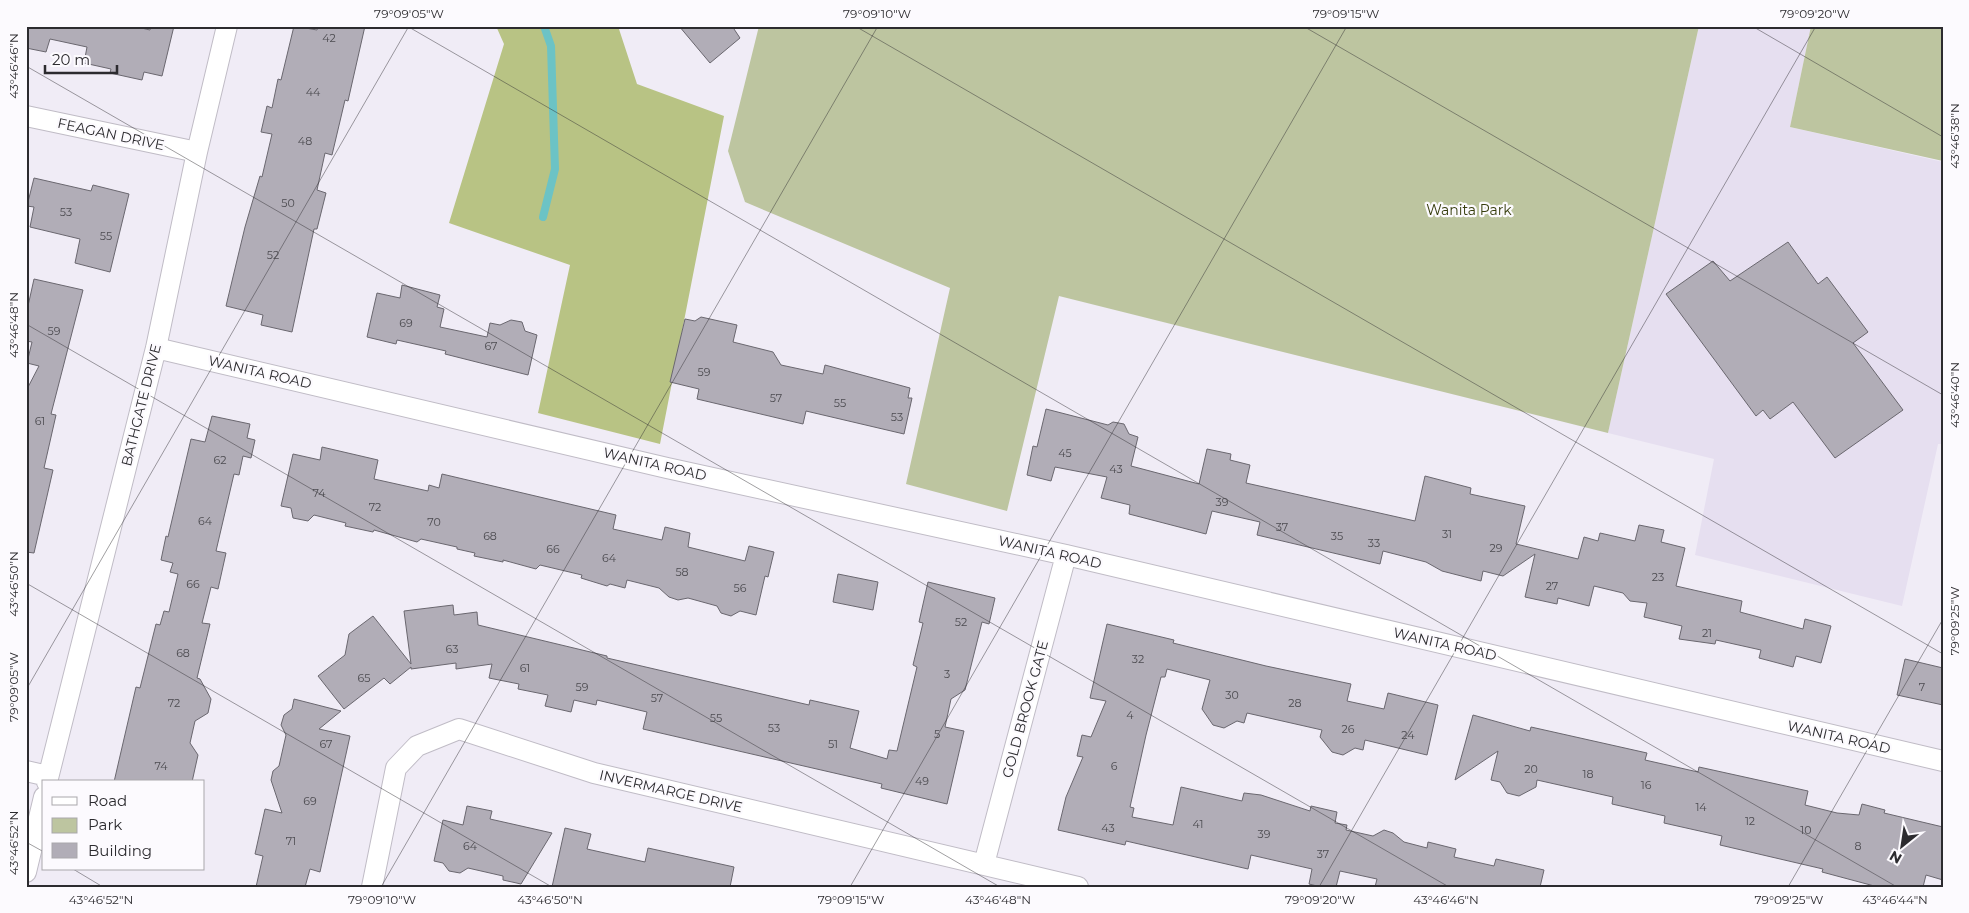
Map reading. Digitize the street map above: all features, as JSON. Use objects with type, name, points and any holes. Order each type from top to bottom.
[{"type":"street","name":"BATHGATE DRIVE","points":[[48,779],[156,348],[196,152],[227,26]]},
{"type":"street","name":"FEAGAN DRIVE","points":[[26,116],[196,152]]},
{"type":"street","name":"WANITA ROAD","points":[[156,348],[667,468],[1066,554],[1943,761]]},
{"type":"street","name":"GOLD BROOK GATE","points":[[984,864],[1066,554]]},
{"type":"street","name":"INVERMARGE DRIVE","points":[[372,887],[396,768],[417,746],[459,729],[594,773],[1078,887]]},
{"type":"street","points":[[26,771],[48,779]]},
{"type":"street","points":[[26,872],[42,805]]},
{"type":"shaded area","points":[[1699,26],[1811,26],[1790,127],[1943,162],[1943,444],[1938,444],[1902,606],[1695,555],[1714,459],[1608,433]]},
{"type":"green space","points":[[496,26],[618,26],[637,84],[724,116],[660,444],[538,413],[570,265],[449,223],[504,44]]},
{"type":"green space","name":"Wanita Park","points":[[759,26],[1699,26],[1608,433],[1059,296],[1007,511],[906,484],[950,288],[745,202],[728,151]]},
{"type":"green space","points":[[1811,26],[1943,26],[1943,161],[1790,127]]},
{"type":"building","points":[[26,26],[133,26],[150,30],[151,26],[174,26],[162,76],[144,72],[142,80],[110,73],[111,69],[84,63],[87,47],[50,39],[46,52],[26,48]]},
{"type":"building","points":[[294,26],[317,30],[318,26],[365,26],[348,101],[345,100],[332,155],[325,153],[317,190],[326,193],[317,229],[314,229],[292,332],[261,325],[263,315],[226,306],[245,227],[260,176],[262,177],[272,134],[261,132],[267,106],[272,108],[278,79],[281,80]]},
{"type":"building","points":[[679,26],[732,26],[740,38],[710,63]]},
{"type":"building","points":[[34,178],[91,191],[93,185],[129,194],[110,272],[75,263],[80,239],[30,227],[34,207],[27,206]]},
{"type":"building","points":[[1788,242],[1818,284],[1827,277],[1868,332],[1853,343],[1903,410],[1835,458],[1793,402],[1770,419],[1763,410],[1756,416],[1666,294],[1713,261],[1730,281]]},
{"type":"building","points":[[34,279],[83,290],[51,414],[56,415],[44,468],[53,470],[34,553],[26,552],[26,391],[39,366],[27,363],[32,342],[26,341],[26,315]]},
{"type":"building","points":[[402,285],[440,295],[437,307],[444,309],[440,327],[487,337],[490,323],[500,325],[511,320],[522,322],[525,331],[537,335],[528,375],[445,354],[446,351],[397,340],[396,344],[367,337],[377,293],[400,298]]},
{"type":"building","points":[[701,317],[737,325],[733,342],[773,352],[781,365],[823,374],[825,365],[910,388],[908,398],[912,398],[904,434],[806,411],[803,424],[697,399],[699,389],[670,382],[685,319],[695,321]]},
{"type":"building","points":[[1046,409],[1108,425],[1113,422],[1124,424],[1129,434],[1138,437],[1131,466],[1199,484],[1207,449],[1231,454],[1230,460],[1250,465],[1246,483],[1415,521],[1425,476],[1471,488],[1470,494],[1525,506],[1516,544],[1578,559],[1584,537],[1598,541],[1600,533],[1635,541],[1639,525],[1664,530],[1661,542],[1685,548],[1676,586],[1742,601],[1740,612],[1803,629],[1805,619],[1831,626],[1821,663],[1796,656],[1793,667],[1759,658],[1761,650],[1716,640],[1715,644],[1679,639],[1682,626],[1644,617],[1647,603],[1630,601],[1623,593],[1594,586],[1589,606],[1558,598],[1557,604],[1525,597],[1535,554],[1503,576],[1483,571],[1481,581],[1442,571],[1426,562],[1383,551],[1380,564],[1257,535],[1260,522],[1212,511],[1206,534],[1129,514],[1130,505],[1101,498],[1107,477],[1055,467],[1051,481],[1027,475],[1033,446],[1037,447]]},
{"type":"building","points":[[212,416],[250,424],[247,438],[255,440],[251,458],[243,456],[239,475],[234,474],[216,551],[226,553],[218,589],[211,587],[202,623],[210,624],[197,678],[200,679],[211,699],[208,713],[195,721],[190,743],[198,755],[192,780],[114,780],[136,687],[140,688],[156,624],[160,625],[164,611],[169,612],[178,574],[170,572],[173,563],[161,560],[191,439],[205,442]]},
{"type":"building","points":[[322,447],[378,460],[374,479],[428,491],[429,485],[439,488],[442,474],[616,515],[613,529],[662,540],[665,527],[690,533],[688,547],[745,561],[749,546],[774,552],[768,577],[765,576],[756,615],[740,611],[731,616],[721,613],[717,606],[688,598],[678,600],[669,597],[659,588],[627,580],[625,588],[610,584],[607,586],[581,578],[582,575],[540,565],[536,569],[503,560],[503,562],[474,556],[475,553],[457,549],[457,547],[421,539],[417,542],[374,530],[373,532],[345,526],[346,523],[314,515],[308,521],[293,518],[291,508],[281,506],[293,454],[320,460]]},
{"type":"building","points":[[838,574],[878,582],[873,610],[833,602]]},
{"type":"building","points":[[928,582],[995,598],[989,624],[982,622],[965,690],[951,699],[945,727],[964,731],[947,804],[881,788],[882,784],[643,729],[647,712],[597,700],[596,705],[574,700],[571,712],[545,706],[548,695],[518,689],[519,684],[489,678],[492,664],[456,669],[456,663],[411,669],[411,667],[390,684],[384,678],[344,709],[318,676],[345,655],[349,634],[373,616],[411,664],[404,611],[453,605],[454,615],[477,612],[478,625],[607,656],[607,658],[809,705],[810,700],[859,711],[850,748],[887,759],[889,750],[897,751],[917,667],[913,665],[923,623],[919,622]]},
{"type":"building","points":[[1107,624],[1174,640],[1173,643],[1266,666],[1351,684],[1347,701],[1384,709],[1388,693],[1438,705],[1427,755],[1365,740],[1363,750],[1355,748],[1343,755],[1332,752],[1320,737],[1322,730],[1247,713],[1244,723],[1237,721],[1224,728],[1213,725],[1202,709],[1210,680],[1167,669],[1165,677],[1161,677],[1146,735],[1130,807],[1134,808],[1132,817],[1173,825],[1181,787],[1242,801],[1244,793],[1261,795],[1310,811],[1311,806],[1337,812],[1335,823],[1347,825],[1346,830],[1373,836],[1384,830],[1393,833],[1404,842],[1427,848],[1428,842],[1456,849],[1454,857],[1494,866],[1496,859],[1544,870],[1540,887],[1375,887],[1377,879],[1340,871],[1336,887],[1321,887],[1309,884],[1312,869],[1251,855],[1248,869],[1126,841],[1125,845],[1058,830],[1066,797],[1083,757],[1077,756],[1082,735],[1091,737],[1106,701],[1090,698]]},
{"type":"building","points":[[1905,659],[1943,668],[1943,705],[1897,695]]},
{"type":"building","points":[[294,699],[341,711],[319,729],[350,736],[320,872],[310,869],[305,887],[256,887],[263,856],[255,854],[265,809],[282,813],[271,780],[273,771],[279,766],[286,735],[281,725],[284,715],[292,709]]},
{"type":"building","points":[[1473,715],[1530,731],[1531,727],[1647,753],[1645,760],[1698,772],[1699,767],[1808,791],[1805,805],[1837,813],[1859,815],[1862,804],[1885,810],[1884,813],[1943,827],[1943,880],[1926,875],[1923,887],[1878,887],[1822,872],[1823,869],[1720,845],[1722,836],[1664,823],[1665,816],[1612,804],[1613,797],[1537,780],[1536,787],[1519,796],[1507,793],[1500,782],[1491,780],[1498,751],[1455,780]]},
{"type":"building","points":[[467,806],[492,811],[490,819],[552,833],[521,884],[503,880],[503,876],[468,868],[460,873],[449,871],[443,863],[434,861],[443,820],[463,825]]},
{"type":"building","points":[[565,828],[591,834],[587,849],[645,862],[648,848],[734,867],[730,887],[552,887]]},
{"type":"waterway","points":[[543,217],[555,169],[551,46],[544,26]]}]
